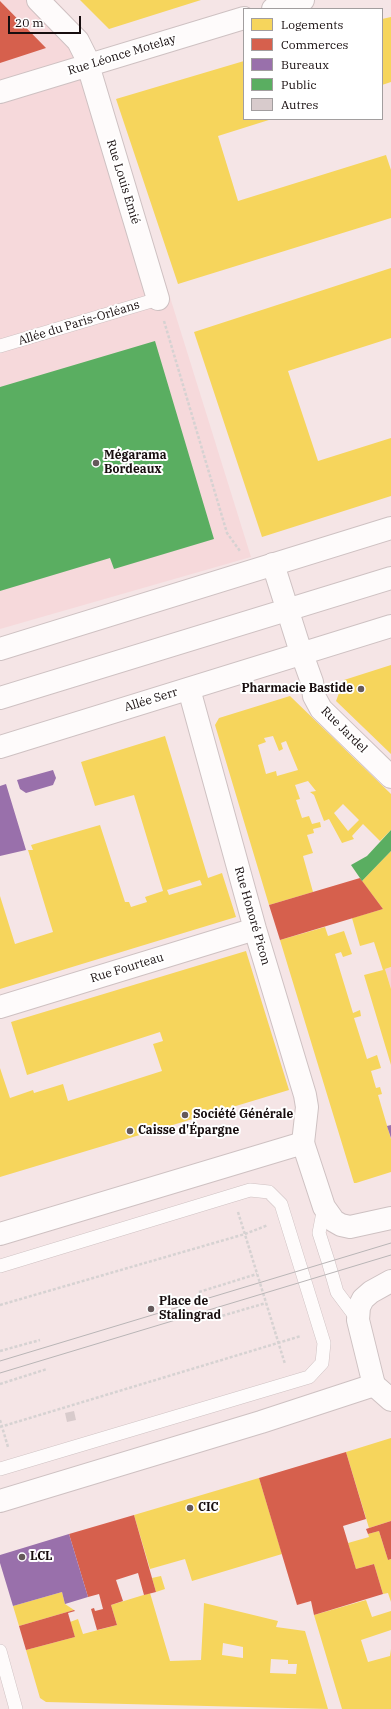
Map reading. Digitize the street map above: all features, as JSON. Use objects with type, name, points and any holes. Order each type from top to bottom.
[{"type":"street","name":"Rue Louis Emié","points":[[38,0],[78,41],[88,66],[158,299]]},
{"type":"street","points":[[276,8],[302,0]]},
{"type":"street","name":"Rue Léonce Motelay","points":[[0,92],[243,18]]},
{"type":"street","points":[[0,649],[391,528]]},
{"type":"street","points":[[273,564],[302,653]]},
{"type":"street","points":[[0,698],[391,578]]},
{"type":"street","name":"Allée Serr","points":[[0,748],[391,626]]},
{"type":"street","name":"Rue Jardel","points":[[302,653],[312,682],[314,696],[321,709],[391,777]]},
{"type":"street","name":"Rue Honoré Picon","points":[[188,689],[255,929],[305,1095],[307,1107],[303,1143]]},
{"type":"street","name":"Rue Fourteau","points":[[0,1007],[255,929]]},
{"type":"street","points":[[0,1234],[303,1143],[324,1207],[334,1221],[341,1225],[350,1227],[363,1226],[391,1218]]},
{"type":"street","points":[[391,1281],[381,1285],[363,1299],[359,1307],[358,1320],[374,1385],[391,1400]]},
{"type":"street","points":[[0,1501],[286,1414],[374,1385]]},
{"type":"lane","name":"Allée du Paris-Orléans","points":[[0,346],[158,299]]},
{"type":"lane","points":[[0,1266],[244,1192],[260,1190],[269,1192],[282,1204],[324,1343],[322,1363],[309,1377],[0,1469]]},
{"type":"lane","points":[[324,1207],[320,1233],[337,1292],[358,1320]]},
{"type":"lane","points":[[0,1651],[16,1709]]},
{"type":"path","points":[[158,299],[227,532],[245,559],[249,573]]},
{"type":"path","points":[[236,1206],[287,1370]]},
{"type":"path","points":[[0,1305],[245,1234],[270,1224]]},
{"type":"path","points":[[199,1292],[257,1274]]},
{"type":"path","points":[[208,1320],[266,1303]]},
{"type":"path","points":[[1,1427],[303,1335]]},
{"type":"path","points":[[0,1351],[40,1340]]},
{"type":"path","points":[[0,1384],[47,1369]]},
{"type":"path","points":[[0,1420],[10,1453]]},
{"type":"shaded area","points":[[0,0],[55,0],[88,34],[251,557],[0,629]]},
{"type":"shaded area","points":[[391,967],[391,989],[385,969]]},
{"type":"building: Logements","points":[[80,0],[201,0],[109,29]]},
{"type":"building: Logements","points":[[391,17],[391,82],[383,85],[383,19]]},
{"type":"building: Logements","points":[[243,61],[243,120],[269,120],[218,136],[238,201],[386,155],[391,170],[391,218],[178,284],[116,99]]},
{"type":"building: Logements","points":[[391,268],[391,338],[288,371],[318,461],[391,438],[391,496],[262,537],[194,332]]},
{"type":"building: Logements","points":[[391,665],[391,754],[336,701],[344,680]]},
{"type":"building: Logements","points":[[290,696],[391,794],[391,830],[380,841],[363,824],[352,836],[354,839],[342,843],[329,819],[324,821],[314,795],[310,792],[316,791],[308,781],[295,785],[300,799],[296,800],[302,818],[309,816],[312,824],[320,822],[321,827],[313,829],[314,833],[307,835],[313,853],[303,856],[313,892],[269,905],[215,725],[219,718]],"holes":[[[273,736],[279,751],[283,749],[281,743],[286,741],[298,770],[277,776],[276,771],[266,774],[258,745],[266,742],[264,738]],[[343,804],[359,820],[348,831],[334,813]]]},
{"type":"building: Logements","points":[[165,736],[208,878],[222,873],[236,917],[0,989],[0,896],[15,944],[53,932],[28,850],[33,850],[31,845],[100,825],[125,902],[129,902],[131,907],[147,902],[145,897],[163,891],[134,795],[95,806],[81,762]],"holes":[[[200,880],[202,885],[169,895],[167,890]]]},
{"type":"building: Logements","points":[[391,851],[391,967],[385,969],[391,989],[391,1065],[364,975],[383,970],[374,942],[360,946],[352,918],[383,909],[362,881]]},
{"type":"building: Logements","points":[[325,927],[328,936],[344,931],[352,954],[343,957],[341,952],[335,954],[353,1013],[360,1010],[361,1016],[354,1018],[367,1059],[377,1055],[381,1068],[371,1071],[376,1088],[380,1087],[382,1094],[378,1095],[391,1139],[391,1172],[356,1183],[354,1183],[280,940]]},
{"type":"building: Logements","points":[[246,951],[289,1090],[0,1177],[0,1068],[10,1098],[33,1090],[34,1093],[63,1084],[68,1101],[162,1071],[153,1044],[163,1041],[160,1032],[27,1075],[11,1022]]},
{"type":"building: Logements","points":[[391,1438],[391,1521],[369,1528],[346,1452]]},
{"type":"building: Logements","points":[[259,1478],[282,1554],[192,1581],[185,1559],[150,1569],[134,1515]]},
{"type":"building: Logements","points":[[379,1531],[388,1560],[391,1559],[391,1602],[388,1593],[383,1594],[374,1564],[356,1569],[348,1543],[369,1537],[368,1534]]},
{"type":"building: Logements","points":[[161,1576],[165,1589],[156,1592],[152,1578]]},
{"type":"building: Logements","points":[[62,1592],[65,1604],[74,1610],[19,1626],[13,1606]]},
{"type":"building: Logements","points":[[150,1593],[170,1661],[201,1660],[204,1603],[278,1621],[276,1627],[305,1631],[328,1709],[46,1702],[40,1698],[26,1650],[75,1637],[70,1622],[78,1619],[83,1634],[117,1625],[111,1605]],"holes":[[[223,1643],[243,1647],[243,1658],[222,1655]],[[271,1659],[288,1660],[288,1664],[297,1664],[296,1674],[270,1673]]]},
{"type":"building: Logements","points":[[366,1600],[372,1617],[391,1611],[391,1630],[361,1640],[368,1662],[390,1656],[391,1649],[391,1709],[342,1709],[314,1615]]},
{"type":"building: Commerces","points":[[0,1],[46,48],[0,63]]},
{"type":"building: Commerces","points":[[360,878],[383,909],[280,940],[269,905]]},
{"type":"building: Commerces","points":[[346,1452],[366,1519],[343,1526],[356,1569],[374,1564],[383,1594],[314,1615],[311,1601],[297,1605],[259,1478]]},
{"type":"building: Commerces","points":[[134,1515],[156,1592],[144,1595],[138,1573],[116,1580],[123,1601],[111,1605],[117,1625],[97,1630],[91,1609],[94,1608],[95,1611],[103,1609],[99,1594],[88,1597],[69,1534]]},
{"type":"building: Commerces","points":[[391,1521],[391,1559],[388,1560],[379,1531],[368,1534],[366,1529]]},
{"type":"building: Commerces","points":[[74,1610],[75,1611],[68,1613],[75,1637],[26,1650],[19,1626]]},
{"type":"building: Bureaux","points":[[53,770],[56,778],[53,785],[26,793],[20,789],[17,780]]},
{"type":"building: Bureaux","points":[[6,784],[26,850],[0,856],[0,786]]},
{"type":"building: Bureaux","points":[[391,1125],[391,1138],[387,1126]]},
{"type":"building: Bureaux","points":[[69,1534],[88,1597],[65,1604],[62,1592],[13,1606],[0,1563],[0,1555]]},
{"type":"building: Public","name":"Mégarama Bordeaux","points":[[155,341],[214,539],[114,569],[110,558],[0,591],[0,387]]},
{"type":"building: Public","points":[[391,830],[391,851],[362,881],[351,865],[367,856]]},
{"type":"building: Autres","points":[[74,1411],[76,1420],[67,1422],[65,1413]]},
{"type":"tram line","points":[[0,1361],[391,1243]]},
{"type":"tram line","points":[[0,1373],[391,1255]]},
{"type":"place","name":"Mégarama Bordeaux","points":[[96,463]]},
{"type":"place","name":"Pharmacie Bastide","points":[[361,689]]},
{"type":"place","name":"Société Générale","points":[[185,1115]]},
{"type":"place","name":"Caisse d'Épargne","points":[[130,1131]]},
{"type":"place","name":"Place de Stalingrad","points":[[151,1309]]},
{"type":"place","name":"CIC","points":[[190,1508]]},
{"type":"place","name":"LCL","points":[[22,1557]]}]
